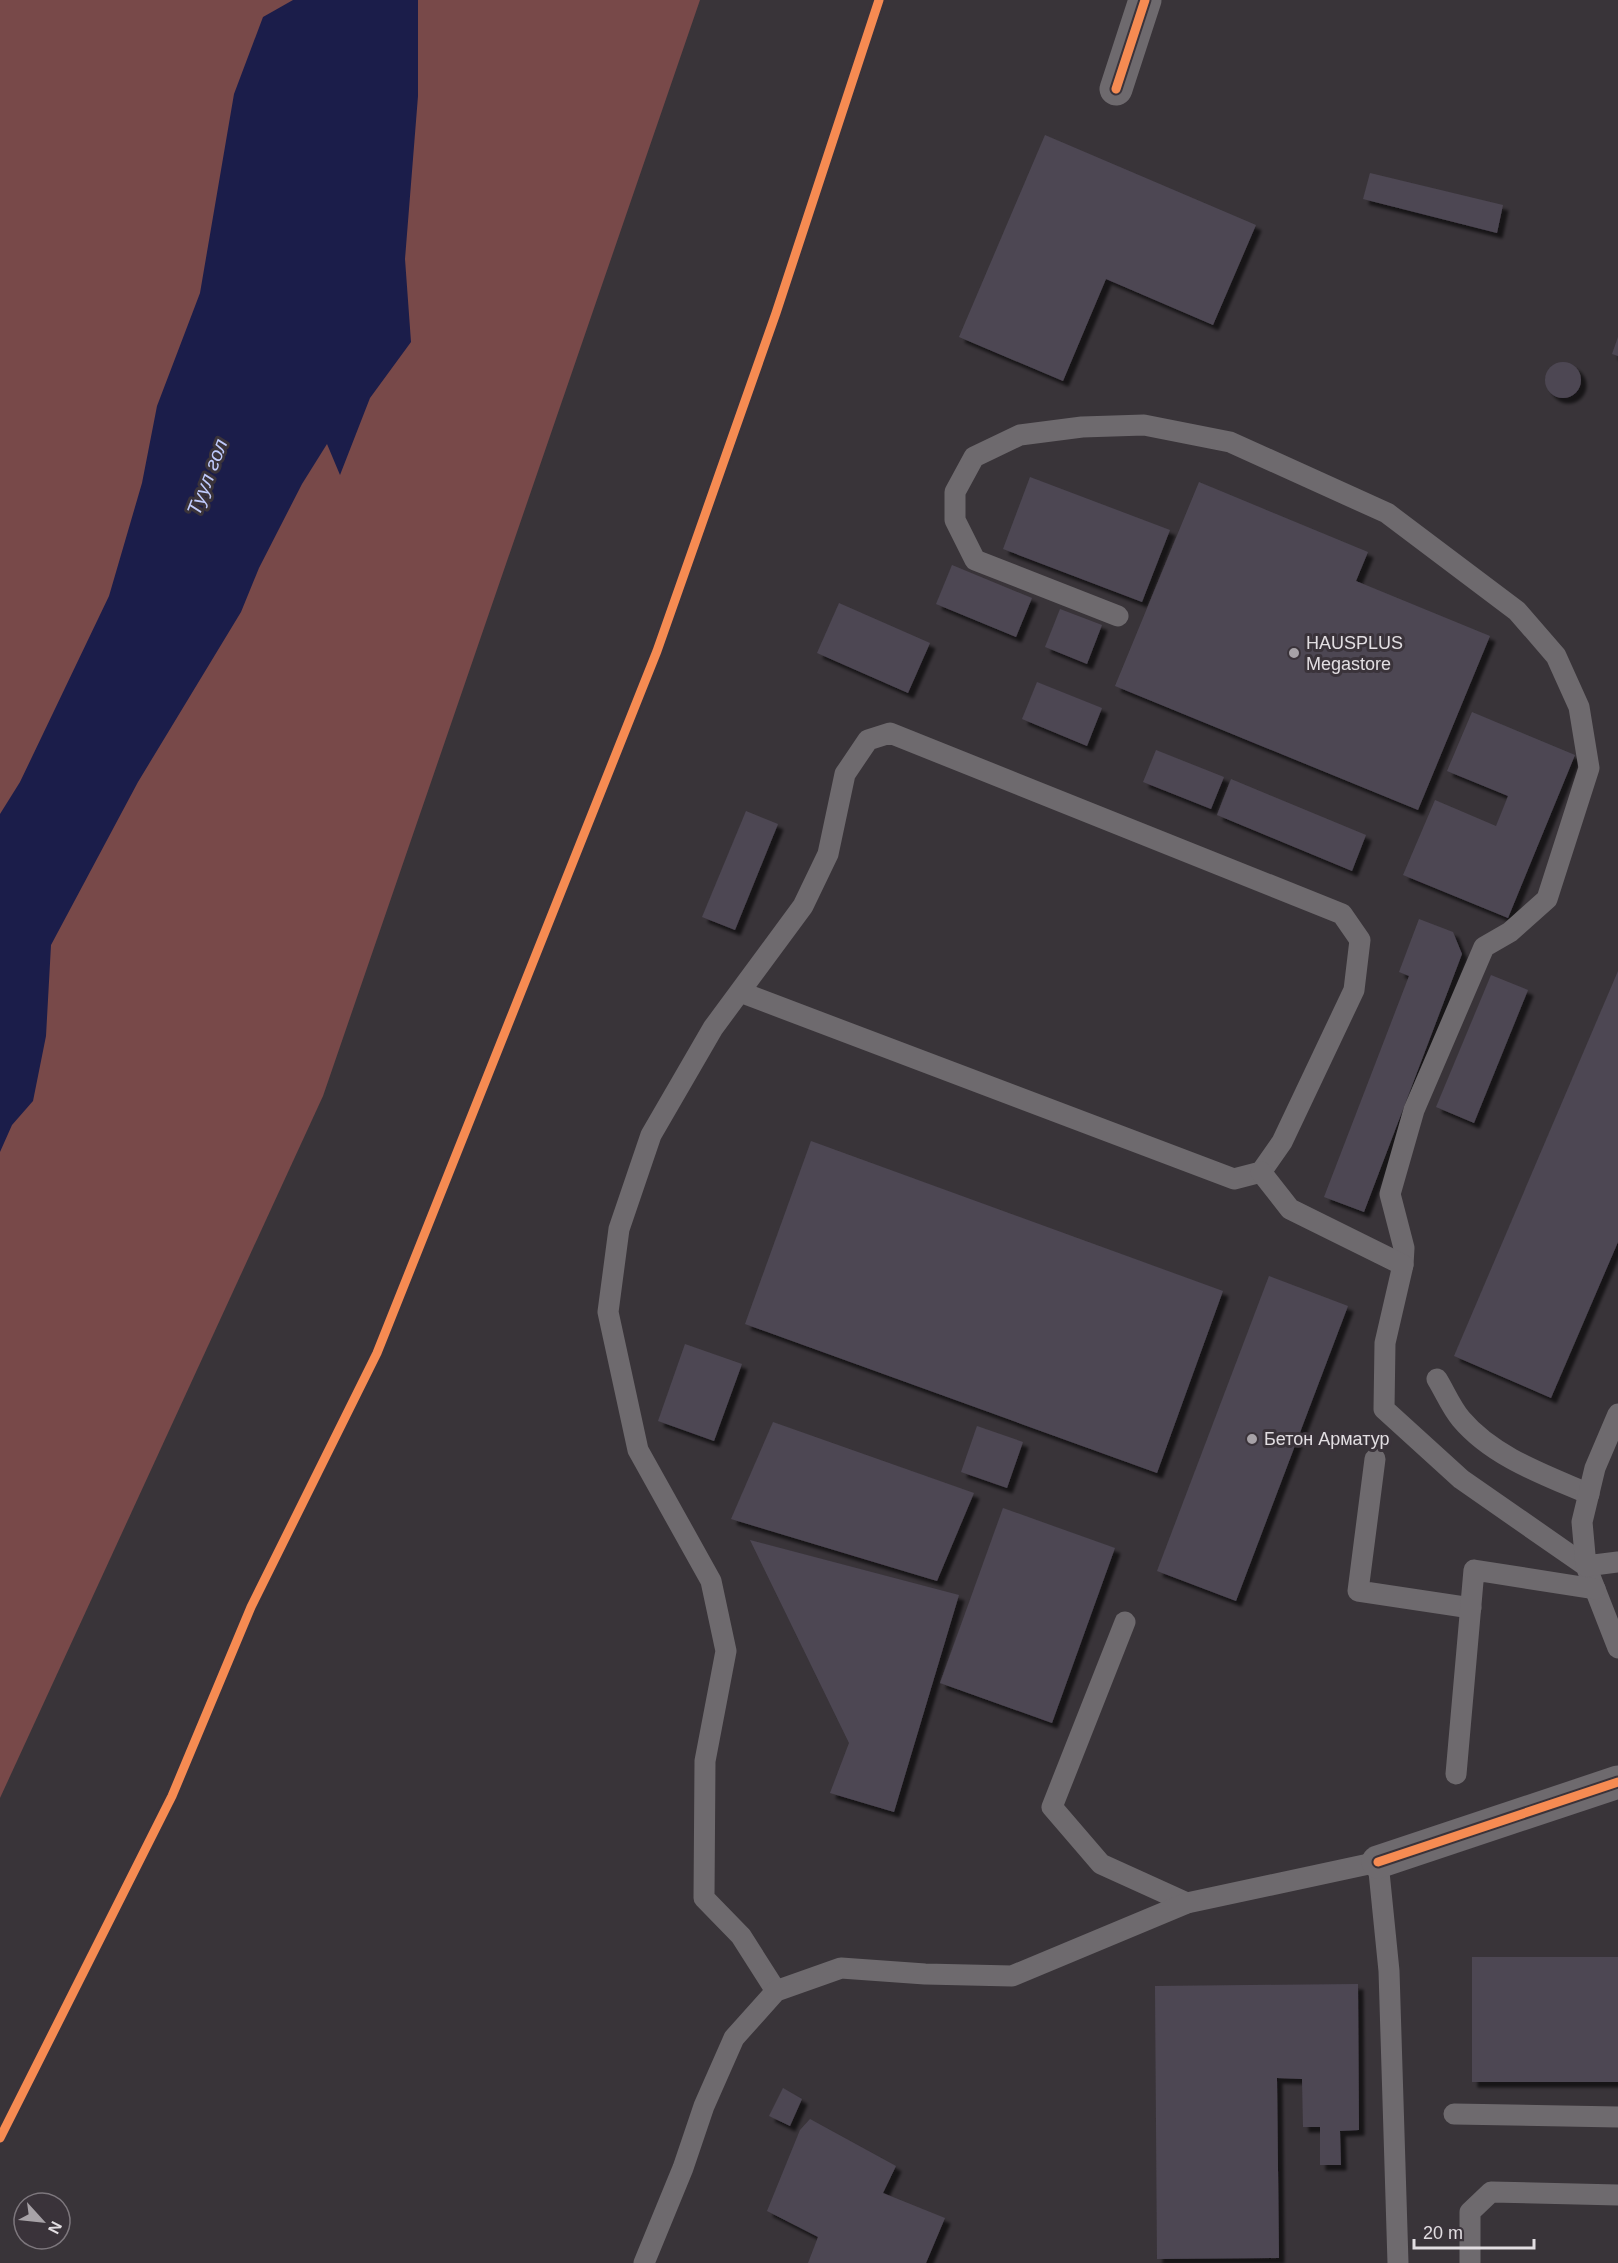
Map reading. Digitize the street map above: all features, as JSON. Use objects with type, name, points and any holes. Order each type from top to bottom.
[{"type":"street","points":[[1116,89],[1144,0]]},
{"type":"street","points":[[1378,1862],[1618,1782]]},
{"type":"lane","points":[[1119,616],[975,560],[955,520],[955,492],[974,457],[1020,435],[1082,427],[1144,425],[1230,442],[1387,513],[1517,611],[1556,656],[1580,707],[1589,768],[1547,899],[1510,932],[1484,947],[1414,1110],[1390,1194],[1404,1248],[1403,1265],[1384,1343],[1384,1409],[1461,1479],[1586,1566],[1618,1562]]},
{"type":"lane","points":[[740,992],[1234,1179],[1261,1172],[1282,1142],[1354,990],[1360,940],[1342,914],[890,733],[868,740],[845,774],[828,854],[803,906],[713,1028],[651,1135],[619,1229],[608,1312],[638,1450],[711,1581],[726,1651],[705,1761],[704,1898],[741,1936],[776,1991]]},
{"type":"lane","points":[[1261,1172],[1290,1209],[1403,1265]]},
{"type":"lane","points":[[1437,1379],[1461,1419],[1490,1445],[1521,1464],[1589,1494]]},
{"type":"lane","points":[[1618,1414],[1595,1468],[1581,1522],[1586,1566],[1618,1648]]},
{"type":"lane","points":[[1375,1459],[1358,1591],[1471,1608]]},
{"type":"lane","points":[[1456,1774],[1474,1570],[1595,1589]]},
{"type":"lane","points":[[1125,1622],[1052,1807],[1101,1864],[1187,1903]]},
{"type":"lane","points":[[644,2263],[683,2168],[704,2106],[734,2038],[776,1991],[841,1968],[1012,1977],[1187,1903],[1378,1862],[1389,1971],[1398,2263]]},
{"type":"lane","points":[[1454,2114],[1618,2117]]},
{"type":"lane","points":[[1470,2263],[1470,2212],[1491,2192],[1618,2195]]},
{"type":"path","points":[[0,2138],[172,1796],[251,1606],[377,1353],[657,651],[776,313],[879,0]]},
{"type":"shaded area","points":[[0,0],[700,0],[323,1096],[0,1798]]},
{"type":"water","name":"Туул гол","points":[[293,0],[418,0],[418,96],[405,259],[411,342],[370,398],[340,475],[327,444],[302,484],[259,568],[241,612],[138,782],[51,945],[46,1036],[33,1101],[12,1125],[0,1152],[0,814],[20,782],[109,596],[142,483],[157,406],[200,293],[234,94],[263,17]]},
{"type":"building","points":[[1045,135],[1256,225],[1213,325],[1106,279],[1063,381],[959,337]]},
{"type":"building","points":[[1370,173],[1503,205],[1497,233],[1363,199]]},
{"type":"building","points":[[1618,337],[1618,356],[1612,354]]},
{"type":"building","points":[[1563,362],[1576,367],[1581,380],[1576,393],[1563,398],[1550,393],[1545,380],[1550,367]]},
{"type":"building","points":[[1030,477],[1170,530],[1142,602],[1003,549]]},
{"type":"building","points":[[1199,482],[1368,552],[1356,581],[1490,636],[1418,810],[1115,686]]},
{"type":"building","points":[[952,565],[1032,598],[1016,637],[936,604]]},
{"type":"building","points":[[839,603],[930,643],[908,693],[817,653]]},
{"type":"building","points":[[1060,609],[1102,625],[1087,664],[1045,647]]},
{"type":"building","points":[[1037,682],[1102,708],[1087,746],[1022,719]]},
{"type":"building","points":[[1472,712],[1575,755],[1508,918],[1403,875],[1435,800],[1496,826],[1508,796],[1447,771]]},
{"type":"building","points":[[1156,750],[1224,777],[1211,809],[1143,782]]},
{"type":"building","points":[[1231,779],[1366,835],[1352,871],[1217,815]]},
{"type":"building","points":[[746,811],[778,824],[735,930],[702,917]]},
{"type":"building","points":[[1419,919],[1453,932],[1462,954],[1364,1212],[1324,1197],[1409,976],[1399,972]]},
{"type":"building","points":[[1618,971],[1618,1242],[1551,1398],[1454,1356]]},
{"type":"building","points":[[1491,975],[1528,990],[1474,1123],[1436,1107]]},
{"type":"building","points":[[811,1141],[1223,1291],[1157,1473],[745,1324]]},
{"type":"building","name":"Бетон Арматур","points":[[1269,1276],[1348,1306],[1236,1601],[1157,1571]]},
{"type":"building","points":[[685,1344],[742,1364],[714,1441],[658,1421]]},
{"type":"building","points":[[773,1422],[974,1493],[937,1581],[731,1519]]},
{"type":"building","points":[[977,1426],[1023,1442],[1007,1488],[961,1472]]},
{"type":"building","points":[[1003,1508],[1115,1548],[1052,1723],[940,1683]]},
{"type":"building","points":[[750,1540],[959,1595],[894,1812],[830,1793],[849,1743]]},
{"type":"building","points":[[1472,1957],[1618,1957],[1618,2082],[1472,2082]]},
{"type":"building","points":[[1358,1984],[1359,2130],[1340,2131],[1341,2165],[1320,2165],[1320,2127],[1303,2127],[1302,2079],[1277,2078],[1279,2258],[1157,2259],[1155,1986]]},
{"type":"building","points":[[783,2088],[802,2099],[790,2126],[769,2116]]},
{"type":"building","points":[[810,2119],[896,2166],[883,2193],[945,2218],[926,2263],[808,2263],[818,2237],[767,2211],[800,2130]]},
{"type":"cycle path","points":[[0,2138],[172,1796],[251,1607],[377,1353],[657,651],[776,313],[879,0]]},
{"type":"cycle path","points":[[1116,89],[1145,0]]},
{"type":"cycle path","points":[[1378,1862],[1618,1782]]},
{"type":"place","name":"HAUSPLUS Megastore","points":[[1294,653]]},
{"type":"place","name":"Бетон Арматур","points":[[1252,1439]]}]
